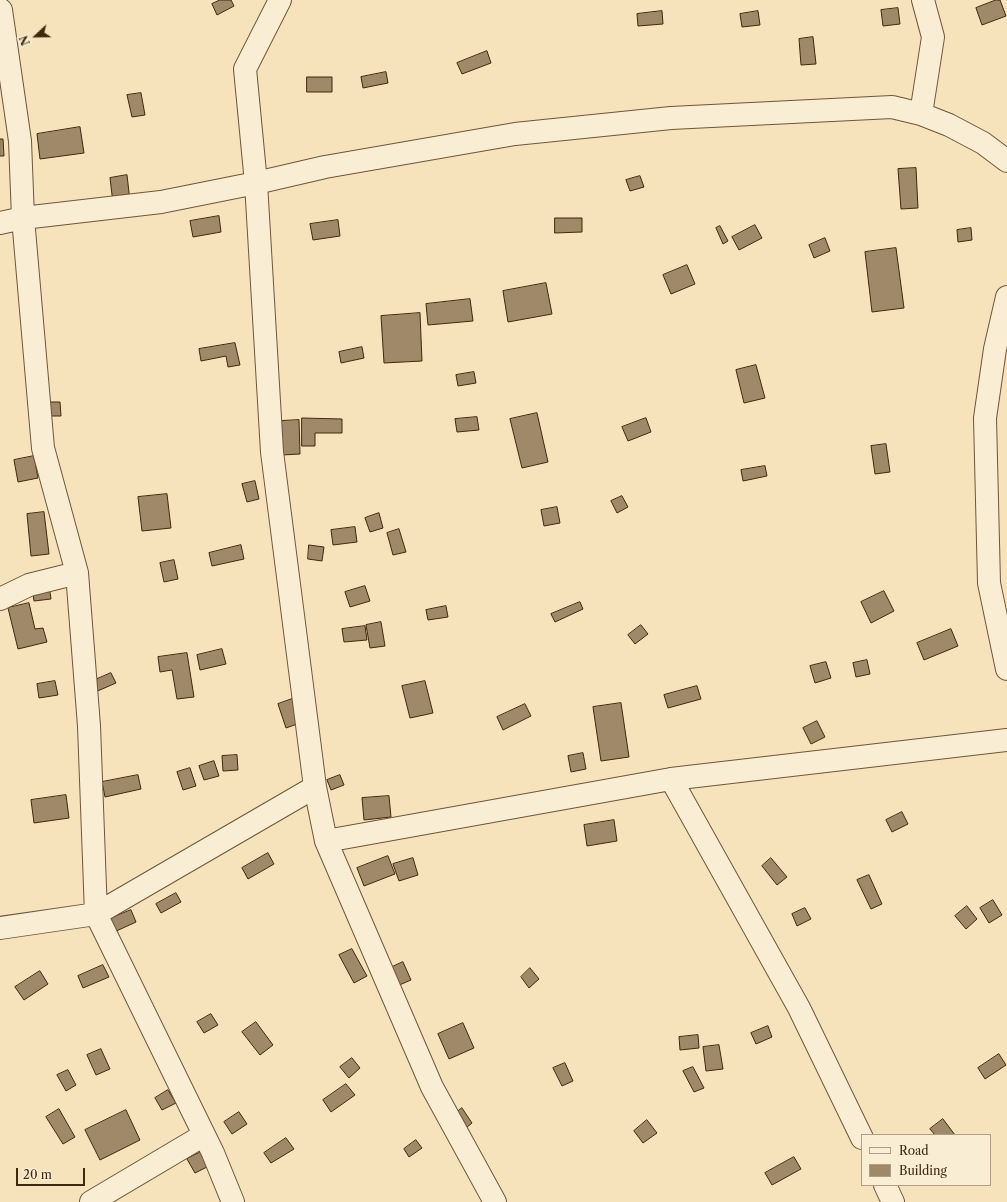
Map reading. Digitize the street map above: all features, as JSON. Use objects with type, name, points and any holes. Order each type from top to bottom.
[{"type":"street","points":[[280,0],[245,69],[256,183],[272,452],[315,787],[326,841],[432,1087],[495,1202]]},
{"type":"street","points":[[921,114],[933,37],[923,0]]},
{"type":"street","points":[[1,10],[20,141],[22,218],[43,448],[77,573],[89,726],[96,914],[204,1135],[233,1202]]},
{"type":"street","points":[[0,223],[22,218],[161,202],[256,183],[325,167],[514,134],[671,118],[892,108],[921,114],[949,124],[984,143],[1007,161]]},
{"type":"street","points":[[1007,297],[995,349],[985,418],[989,583],[1007,668]]},
{"type":"street","points":[[0,599],[29,585],[77,573]]},
{"type":"street","points":[[326,841],[671,779],[1007,740]]},
{"type":"street","points":[[671,779],[799,1008],[861,1136]]},
{"type":"street","points":[[0,928],[96,914],[315,787]]},
{"type":"street","points":[[90,1202],[204,1135]]},
{"type":"street","points":[[885,1186],[893,1202]]},
{"type":"building","points":[[220,0],[231,0],[234,6],[217,15],[212,4]]},
{"type":"building","points":[[996,0],[1000,0],[1006,16],[982,25],[976,8]]},
{"type":"building","points":[[898,8],[900,24],[883,26],[881,10]]},
{"type":"building","points":[[662,11],[663,24],[638,26],[637,14]]},
{"type":"building","points":[[758,11],[760,25],[742,27],[740,14]]},
{"type":"building","points":[[813,37],[816,64],[801,65],[799,39]]},
{"type":"building","points":[[487,51],[491,63],[462,74],[457,63]]},
{"type":"building","points":[[386,72],[388,83],[363,88],[361,77]]},
{"type":"building","points":[[307,77],[332,77],[332,92],[307,92]]},
{"type":"building","points":[[141,93],[145,115],[132,117],[127,95]]},
{"type":"building","points":[[80,127],[84,153],[40,159],[37,134]]},
{"type":"building","points":[[0,139],[3,139],[4,156],[0,156]]},
{"type":"building","points":[[916,168],[918,208],[901,209],[898,169]]},
{"type":"building","points":[[127,175],[130,201],[113,203],[110,178]]},
{"type":"building","points":[[640,176],[644,187],[630,191],[626,180]]},
{"type":"building","points":[[219,216],[221,232],[193,237],[190,221]]},
{"type":"building","points":[[555,218],[582,218],[582,232],[555,233]]},
{"type":"building","points":[[338,220],[340,236],[313,240],[310,224]]},
{"type":"building","points":[[755,225],[762,238],[739,250],[732,237]]},
{"type":"building","points":[[720,226],[728,241],[723,244],[716,228]]},
{"type":"building","points":[[971,228],[972,240],[958,242],[957,230]]},
{"type":"building","points":[[825,238],[830,251],[814,258],[809,245]]},
{"type":"building","points":[[896,248],[904,308],[872,312],[865,252]]},
{"type":"building","points":[[687,265],[695,284],[671,294],[663,275]]},
{"type":"building","points":[[546,283],[552,314],[508,322],[503,291]]},
{"type":"building","points":[[470,299],[473,321],[428,325],[426,304]]},
{"type":"building","points":[[420,313],[422,361],[384,363],[381,316]]},
{"type":"building","points":[[235,343],[240,365],[228,367],[226,356],[201,361],[199,349]]},
{"type":"building","points":[[362,347],[364,358],[341,363],[339,352]]},
{"type":"building","points":[[756,365],[765,398],[744,403],[736,370]]},
{"type":"building","points":[[474,372],[476,383],[458,386],[456,375]]},
{"type":"building","points":[[50,402],[60,402],[61,416],[50,416]]},
{"type":"building","points":[[537,413],[548,462],[522,468],[510,419]]},
{"type":"building","points":[[477,417],[479,430],[457,432],[455,419]]},
{"type":"building","points":[[302,418],[342,419],[342,433],[315,433],[315,446],[302,446]]},
{"type":"building","points":[[646,418],[651,432],[628,441],[622,427]]},
{"type":"building","points":[[299,420],[300,454],[282,455],[281,421]]},
{"type":"building","points":[[886,444],[890,472],[875,474],[871,446]]},
{"type":"building","points":[[34,456],[38,478],[18,482],[14,460]]},
{"type":"building","points":[[765,466],[767,476],[743,481],[741,470]]},
{"type":"building","points":[[255,481],[259,499],[247,502],[242,484]]},
{"type":"building","points":[[167,494],[171,528],[142,531],[138,497]]},
{"type":"building","points":[[622,496],[628,507],[617,513],[611,501]]},
{"type":"building","points":[[557,507],[560,523],[544,526],[541,510]]},
{"type":"building","points":[[44,512],[49,554],[31,556],[27,514]]},
{"type":"building","points":[[379,513],[383,528],[370,532],[365,518]]},
{"type":"building","points":[[355,527],[357,542],[333,545],[331,530]]},
{"type":"building","points":[[399,529],[406,552],[393,555],[387,533]]},
{"type":"building","points":[[241,545],[244,559],[212,566],[209,553]]},
{"type":"building","points":[[309,545],[324,547],[322,561],[308,559]]},
{"type":"building","points":[[174,560],[178,579],[164,582],[160,563]]},
{"type":"building","points":[[49,585],[51,599],[34,601],[32,587]]},
{"type":"building","points":[[365,586],[370,601],[350,607],[345,592]]},
{"type":"building","points":[[884,591],[894,611],[871,623],[861,602]]},
{"type":"building","points":[[580,602],[583,609],[555,622],[551,614]]},
{"type":"building","points":[[29,603],[35,629],[43,628],[47,642],[18,649],[8,608]]},
{"type":"building","points":[[446,606],[448,617],[428,620],[426,610]]},
{"type":"building","points":[[381,622],[385,646],[370,648],[366,625]]},
{"type":"building","points":[[641,625],[648,634],[635,644],[628,635]]},
{"type":"building","points":[[365,626],[367,640],[344,642],[342,629]]},
{"type":"building","points":[[951,629],[958,646],[924,660],[917,643]]},
{"type":"building","points":[[222,649],[226,664],[200,670],[197,655]]},
{"type":"building","points":[[187,653],[194,697],[177,699],[172,670],[160,672],[158,657]]},
{"type":"building","points":[[867,660],[870,674],[856,677],[853,663]]},
{"type":"building","points":[[826,662],[831,678],[815,683],[810,666]]},
{"type":"building","points":[[111,673],[116,683],[93,693],[88,683]]},
{"type":"building","points":[[55,681],[58,695],[39,698],[37,684]]},
{"type":"building","points":[[425,681],[433,713],[410,718],[402,686]]},
{"type":"building","points":[[697,686],[701,699],[668,708],[664,695]]},
{"type":"building","points":[[292,699],[300,723],[286,728],[278,704]]},
{"type":"building","points":[[621,703],[629,757],[601,761],[593,707]]},
{"type":"building","points":[[525,704],[531,716],[503,730],[497,717]]},
{"type":"building","points":[[817,721],[825,737],[811,744],[803,728]]},
{"type":"building","points":[[583,753],[586,769],[571,772],[568,756]]},
{"type":"building","points":[[237,755],[238,770],[223,771],[222,756]]},
{"type":"building","points":[[214,761],[219,776],[204,780],[199,766]]},
{"type":"building","points":[[190,768],[196,786],[183,790],[177,772]]},
{"type":"building","points":[[138,775],[141,789],[105,797],[102,782]]},
{"type":"building","points":[[340,775],[344,785],[331,790],[327,780]]},
{"type":"building","points":[[66,795],[69,818],[34,823],[31,800]]},
{"type":"building","points":[[389,796],[391,817],[364,820],[362,798]]},
{"type":"building","points":[[902,812],[908,824],[892,832],[886,820]]},
{"type":"building","points":[[614,820],[617,841],[587,846],[584,825]]},
{"type":"building","points":[[268,853],[274,864],[248,879],[242,868]]},
{"type":"building","points":[[388,856],[395,874],[364,886],[357,868]]},
{"type":"building","points":[[413,858],[418,875],[399,881],[393,864]]},
{"type":"building","points":[[771,858],[787,877],[777,885],[762,866]]},
{"type":"building","points":[[869,875],[882,904],[871,909],[857,880]]},
{"type":"building","points":[[176,893],[181,902],[161,913],[156,904]]},
{"type":"building","points":[[993,900],[1002,915],[989,923],[980,908]]},
{"type":"building","points":[[967,906],[977,919],[966,929],[955,916]]},
{"type":"building","points":[[805,908],[811,919],[797,926],[792,914]]},
{"type":"building","points":[[131,910],[136,922],[112,933],[107,920]]},
{"type":"building","points":[[352,949],[367,976],[354,983],[339,955]]},
{"type":"building","points":[[403,962],[411,980],[397,986],[390,968]]},
{"type":"building","points":[[103,965],[109,977],[83,988],[78,976]]},
{"type":"building","points":[[530,968],[539,979],[529,988],[521,977]]},
{"type":"building","points":[[40,971],[48,984],[24,1000],[15,987]]},
{"type":"building","points":[[211,1014],[218,1025],[204,1033],[197,1022]]},
{"type":"building","points":[[256,1022],[273,1045],[260,1055],[242,1032]]},
{"type":"building","points":[[463,1023],[474,1048],[449,1059],[438,1034]]},
{"type":"building","points":[[768,1026],[772,1037],[756,1044],[751,1033]]},
{"type":"building","points":[[698,1035],[699,1048],[680,1050],[679,1037]]},
{"type":"building","points":[[719,1045],[723,1069],[706,1071],[703,1047]]},
{"type":"building","points":[[101,1049],[110,1069],[96,1075],[87,1055]]},
{"type":"building","points":[[999,1054],[1006,1065],[985,1079],[978,1068]]},
{"type":"building","points":[[352,1058],[360,1068],[349,1078],[340,1067]]},
{"type":"building","points":[[565,1063],[573,1081],[562,1086],[553,1068]]},
{"type":"building","points":[[693,1067],[704,1088],[694,1092],[683,1071]]},
{"type":"building","points":[[68,1070],[76,1085],[66,1091],[57,1075]]},
{"type":"building","points":[[346,1084],[355,1095],[331,1112],[323,1100]]},
{"type":"building","points":[[168,1090],[176,1103],[162,1110],[155,1098]]},
{"type":"building","points":[[462,1108],[472,1123],[466,1128],[456,1113]]},
{"type":"building","points":[[59,1109],[75,1137],[63,1144],[46,1117]]},
{"type":"building","points":[[126,1110],[140,1140],[100,1160],[85,1130]]},
{"type":"building","points":[[239,1112],[247,1124],[232,1134],[224,1122]]},
{"type":"building","points":[[943,1119],[954,1134],[934,1134],[930,1129]]},
{"type":"building","points":[[647,1120],[657,1133],[643,1143],[634,1131]]},
{"type":"building","points":[[286,1138],[294,1149],[271,1163],[264,1153]]},
{"type":"building","points":[[416,1140],[422,1148],[409,1157],[404,1149]]},
{"type":"building","points":[[201,1152],[209,1166],[195,1173],[187,1159]]},
{"type":"building","points":[[794,1157],[801,1169],[772,1185],[765,1173]]}]
